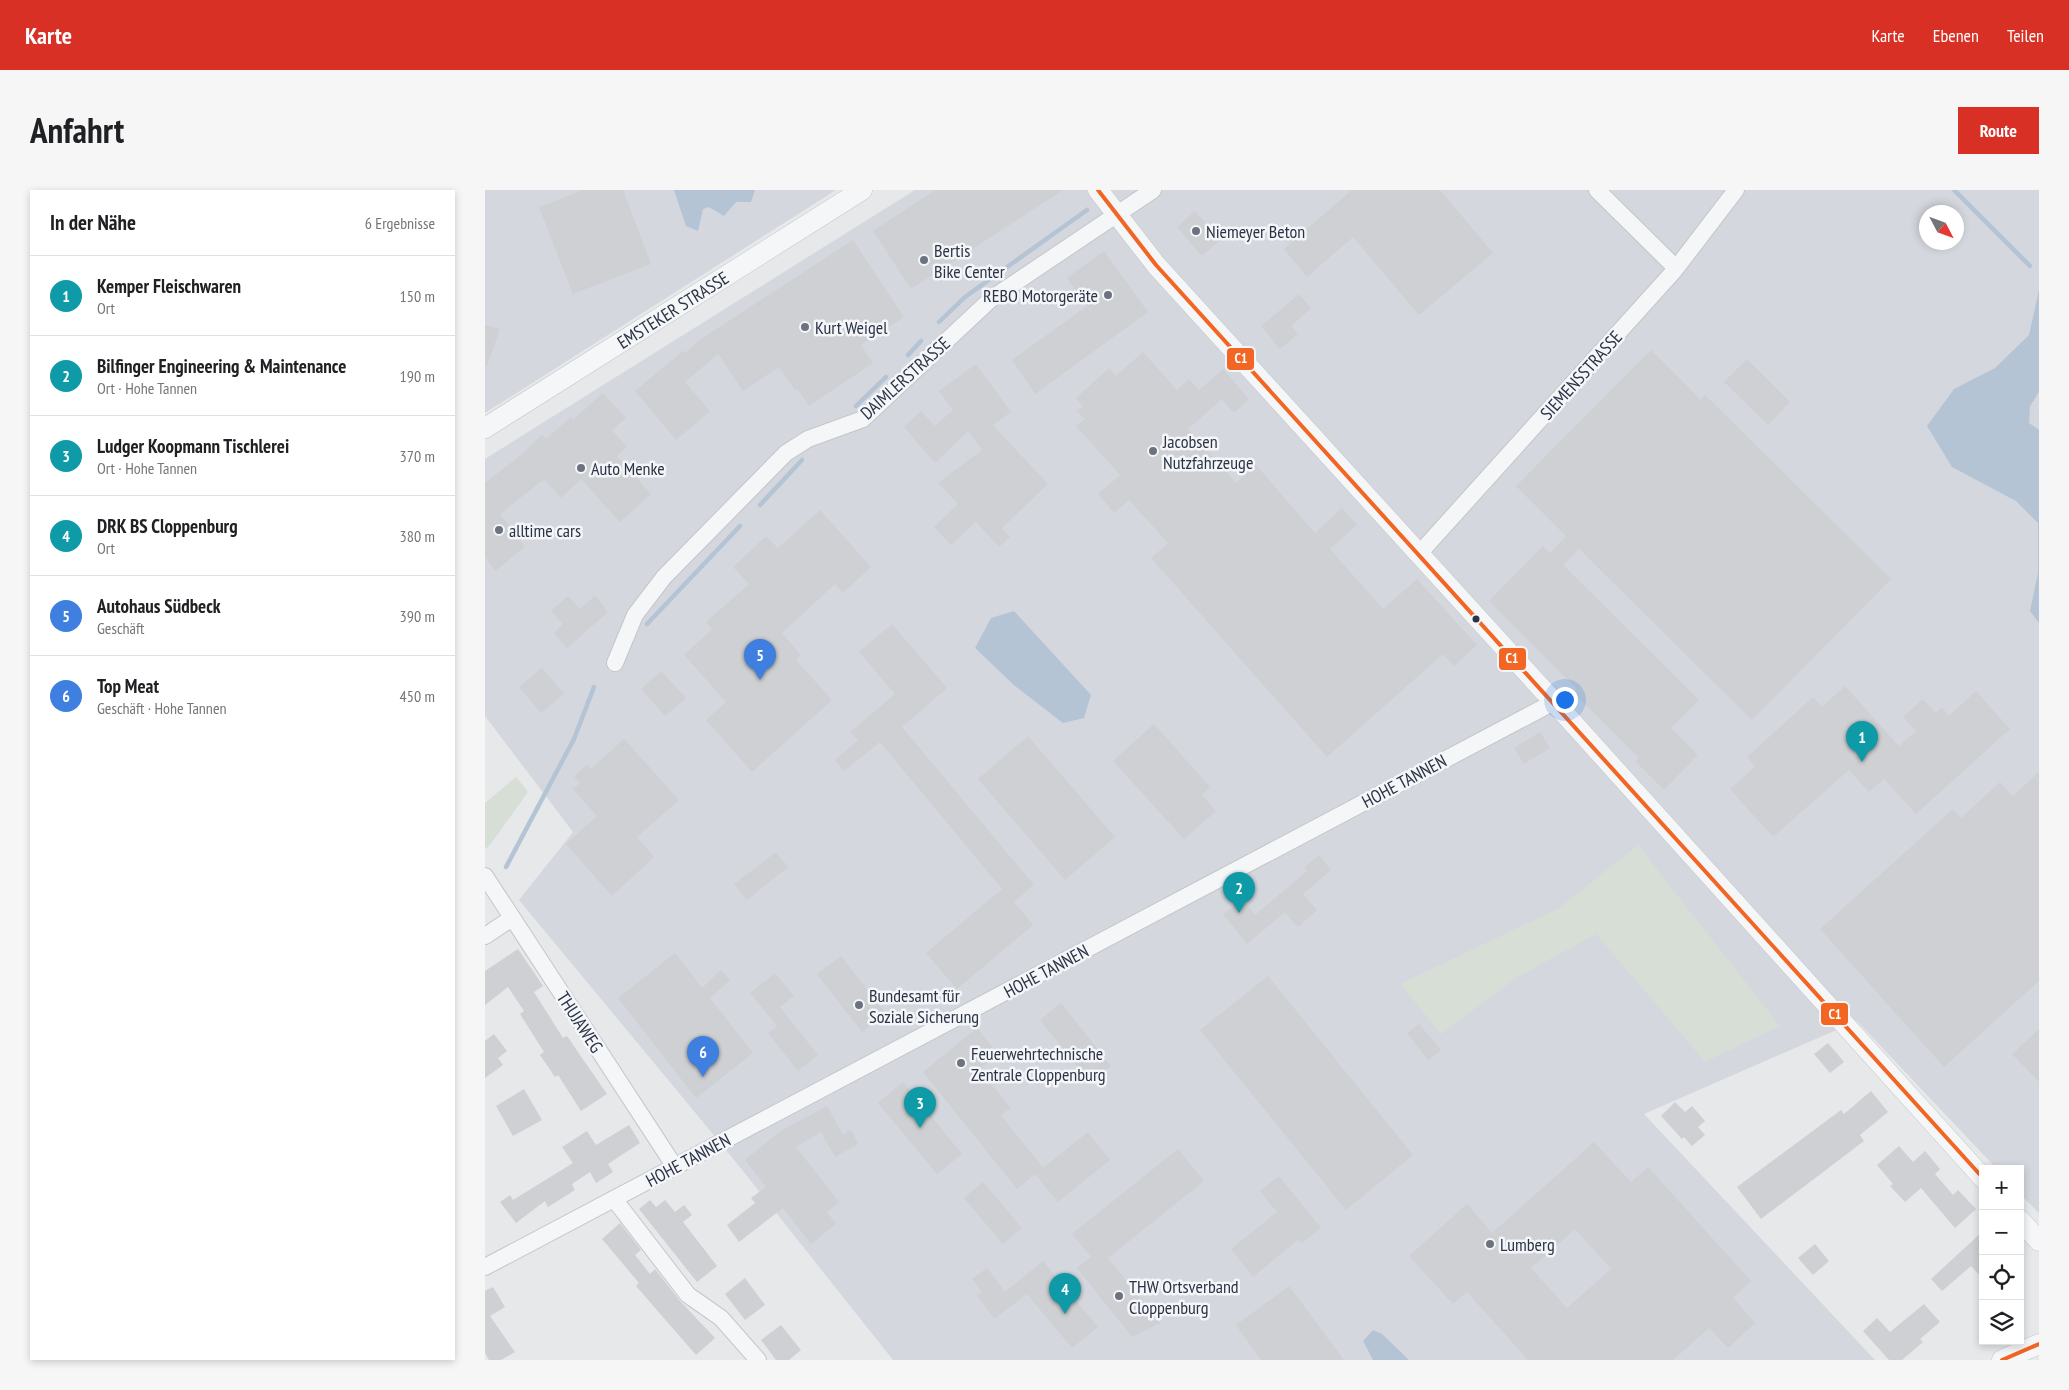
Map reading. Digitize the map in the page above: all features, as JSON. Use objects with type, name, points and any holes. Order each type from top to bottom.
[{"type":"street","name":"EMSTEKER STRASSE","points":[[485,428],[862,190]]},
{"type":"street","points":[[1098,190],[1156,265],[1554,702],[1979,1174]]},
{"type":"street","name":"DAIMLERSTRASSE","points":[[615,663],[635,615],[664,577],[786,453],[807,439],[863,419],[991,299],[1153,190]]},
{"type":"street","points":[[1597,190],[1676,268]]},
{"type":"street","name":"SIEMENSSTRASSE","points":[[1418,554],[1676,268],[1736,190]]},
{"type":"street","name":"HOHE TANNEN","points":[[485,1267],[1554,702]]},
{"type":"street","name":"THUJAWEG","points":[[485,876],[675,1167]]},
{"type":"street","points":[[485,936],[512,918]]},
{"type":"street","points":[[615,1199],[688,1296],[721,1318],[758,1360]]},
{"type":"street","points":[[2024,1224],[2039,1241]]},
{"type":"street","points":[[2003,1360],[2039,1344]]},
{"type":"shaded area","points":[[485,190],[836,190],[485,413]]},
{"type":"shaded area","points":[[915,190],[2039,190],[2039,1213],[2024,1198],[2024,1165],[1993,1165],[1857,1021],[1644,1114],[1875,1360],[893,1360],[727,1151],[519,900],[573,832],[485,716],[485,459]]},
{"type":"shaded area","points":[[516,777],[528,792],[490,845],[485,849],[485,803]]},
{"type":"shaded area","points":[[1638,845],[1780,1026],[1705,1062],[1596,934],[1516,978],[1441,1034],[1400,984],[1559,908]]},
{"type":"water","points":[[674,190],[755,190],[751,202],[736,202],[724,216],[709,207],[703,209],[698,231],[686,226]]},
{"type":"water","points":[[2039,290],[2039,392],[2030,406],[2029,423],[2039,430],[2039,623],[2030,611],[2038,573],[2038,523],[2016,501],[1952,467],[1927,426],[1954,389],[1995,368],[2029,335]]},
{"type":"water","points":[[1014,611],[1091,695],[1084,718],[1063,723],[1015,686],[975,648],[991,618]]},
{"type":"water","points":[[1373,1330],[1382,1334],[1409,1360],[1373,1360],[1363,1341]]},
{"type":"building","points":[[583,190],[623,190],[651,264],[573,294],[539,207]]},
{"type":"building","name":"Bertis Bike Center","points":[[935,190],[1063,190],[911,289],[873,231]]},
{"type":"building","points":[[1352,190],[1440,190],[1493,253],[1419,315],[1353,237],[1307,277],[1284,249]]},
{"type":"building","name":"Niemeyer Beton","points":[[1195,211],[1220,240],[1202,256],[1177,227]]},
{"type":"building","name":"Kurt Weigel","points":[[853,240],[904,317],[861,345],[873,363],[809,406],[798,389],[795,390],[779,367],[743,391],[718,354],[685,382],[710,411],[676,440],[635,391],[683,351],[685,353],[698,341]]},
{"type":"building","points":[[1104,251],[1148,312],[1035,394],[1012,360],[1087,306],[1067,278]]},
{"type":"building","points":[[1299,294],[1311,308],[1291,326],[1298,334],[1280,349],[1261,326]]},
{"type":"building","points":[[485,325],[500,329],[487,366],[485,365]]},
{"type":"building","points":[[1651,350],[1701,400],[1705,395],[1891,579],[1752,720],[1579,549],[1563,565],[1699,700],[1671,728],[1698,755],[1664,790],[1636,762],[1639,758],[1574,693],[1577,689],[1489,601],[1543,546],[1550,553],[1566,536],[1516,486]]},
{"type":"building","points":[[1143,352],[1177,390],[1189,379],[1199,390],[1223,369],[1249,399],[1234,413],[1222,399],[1188,429],[1236,483],[1256,465],[1315,533],[1342,508],[1357,525],[1330,549],[1383,609],[1417,579],[1477,645],[1454,666],[1443,654],[1327,757],[1151,558],[1168,543],[1129,500],[1114,513],[1098,494],[1120,475],[1076,426],[1085,419],[1077,411],[1083,406],[1076,398],[1109,368],[1116,376]]},
{"type":"building","points":[[1747,359],[1790,402],[1768,425],[1724,382]]},
{"type":"building","points":[[976,364],[1011,412],[993,425],[1048,484],[1002,528],[1010,537],[999,547],[976,522],[951,545],[934,527],[958,504],[938,483],[982,450],[968,431],[935,463],[904,427],[921,411],[935,426],[953,410],[939,391]]},
{"type":"building","name":"Auto Menke","points":[[603,393],[626,418],[612,430],[627,447],[617,456],[651,494],[620,522],[581,479],[561,498],[544,479],[500,514],[525,547],[495,571],[485,557],[485,483],[522,454],[542,435],[546,439],[571,417],[573,420]]},
{"type":"building","points":[[820,510],[871,567],[843,593],[835,584],[782,633],[801,655],[796,660],[832,700],[752,772],[706,720],[726,702],[684,655],[712,629],[706,622],[749,584],[733,567],[766,536],[778,548]]},
{"type":"building","points":[[568,596],[580,609],[595,596],[608,612],[567,648],[554,633],[563,624],[551,611]]},
{"type":"building","points":[[892,624],[947,688],[902,727],[1034,885],[1014,902],[1033,925],[957,989],[926,953],[1002,889],[880,742],[844,771],[835,760],[858,740],[850,732],[895,694],[859,652]]},
{"type":"building","points":[[542,668],[564,694],[541,713],[519,687]]},
{"type":"building","points":[[661,671],[686,698],[665,716],[641,689]]},
{"type":"building","points":[[1845,686],[1899,746],[1916,731],[1903,717],[1923,699],[1936,713],[1942,707],[1949,716],[1976,691],[2010,729],[1916,814],[1884,779],[1869,792],[1849,770],[1773,837],[1730,789],[1755,767],[1747,757],[1813,697],[1822,707]]},
{"type":"building","points":[[1154,724],[1210,787],[1202,795],[1216,811],[1184,839],[1113,761]]},
{"type":"building","points":[[1540,732],[1550,748],[1524,764],[1514,748]]},
{"type":"building","points":[[1028,736],[1115,837],[1065,880],[978,779]]},
{"type":"building","points":[[624,739],[679,800],[637,837],[654,857],[612,896],[566,844],[597,816],[573,789],[580,783],[574,776],[587,765],[591,769]]},
{"type":"building","points":[[2039,772],[2039,981],[1944,1067],[1820,929],[1953,809],[1961,818],[2000,782],[2013,796]]},
{"type":"building","points":[[776,852],[788,867],[747,900],[734,884]]},
{"type":"building","points":[[1319,855],[1331,870],[1303,894],[1317,910],[1298,927],[1285,912],[1247,944],[1223,914],[1242,899],[1255,915],[1307,871],[1304,868]]},
{"type":"building","points":[[518,949],[543,986],[534,992],[563,1038],[567,1036],[607,1094],[581,1111],[558,1075],[555,1077],[540,1055],[544,1052],[520,1014],[524,1011],[508,987],[485,1005],[485,971]]},
{"type":"building","points":[[675,953],[702,988],[721,970],[730,980],[710,998],[753,1053],[696,1098],[618,998]]},
{"type":"building","points":[[841,956],[886,1014],[862,1032],[817,974]]},
{"type":"building","points":[[775,973],[794,996],[780,1007],[818,1055],[798,1071],[768,1033],[777,1026],[750,993]]},
{"type":"building","points":[[1268,976],[1413,1155],[1346,1210],[1200,1030]]},
{"type":"building","points":[[1061,1003],[1111,1066],[1090,1082],[1040,1020]]},
{"type":"building","points":[[1419,1024],[1441,1050],[1428,1060],[1407,1033]]},
{"type":"building","points":[[977,1028],[998,1054],[979,1069],[1011,1108],[1001,1115],[1043,1168],[1088,1132],[1110,1160],[1058,1202],[1035,1174],[1017,1189],[923,1072]]},
{"type":"building","points":[[2039,1029],[2039,1082],[2012,1054]]},
{"type":"building","points":[[494,1034],[507,1051],[498,1058],[503,1065],[485,1078],[485,1041]]},
{"type":"building","points":[[1828,1043],[1844,1062],[1830,1073],[1814,1054]]},
{"type":"building","points":[[903,1082],[962,1154],[937,1174],[878,1103]]},
{"type":"building","points":[[524,1089],[542,1120],[513,1136],[496,1106]]},
{"type":"building","points":[[1871,1091],[1888,1112],[1860,1135],[1864,1141],[1761,1219],[1737,1187],[1841,1110],[1844,1114]]},
{"type":"building","points":[[1675,1102],[1685,1112],[1692,1106],[1705,1121],[1698,1127],[1705,1135],[1692,1146],[1684,1137],[1682,1139],[1661,1116]]},
{"type":"building","points":[[827,1106],[843,1135],[851,1130],[858,1144],[835,1157],[821,1132],[796,1147],[839,1202],[827,1212],[836,1224],[811,1244],[783,1208],[739,1242],[727,1225],[755,1203],[751,1198],[766,1187],[745,1160],[782,1130]]},
{"type":"building","points":[[629,1125],[640,1143],[608,1164],[613,1172],[596,1183],[590,1172],[572,1184],[575,1190],[548,1207],[545,1201],[516,1223],[500,1202],[510,1195],[513,1200],[573,1163],[562,1147],[587,1131],[596,1145]]},
{"type":"building","name":"Lumberg","points":[[1594,1142],[1631,1182],[1648,1167],[1751,1281],[1733,1298],[1755,1323],[1728,1348],[1709,1328],[1673,1360],[1528,1360],[1467,1292],[1453,1304],[1409,1256],[1467,1204],[1492,1233]],"holes":[[[1575,1229],[1611,1269],[1567,1308],[1531,1268]]]},
{"type":"building","points":[[1899,1146],[1913,1162],[1925,1151],[1940,1169],[1935,1174],[1953,1195],[1958,1190],[1976,1209],[1955,1228],[1921,1188],[1905,1202],[1890,1186],[1893,1184],[1877,1165]]},
{"type":"building","points":[[1178,1149],[1204,1181],[1108,1258],[1160,1323],[1132,1337],[1077,1268],[1091,1257],[1072,1234]]},
{"type":"building","points":[[1279,1176],[1321,1228],[1302,1243],[1299,1239],[1253,1277],[1231,1249],[1277,1212],[1260,1191]]},
{"type":"building","points":[[983,1182],[1022,1228],[1003,1244],[964,1198]]},
{"type":"building","points":[[650,1200],[656,1207],[665,1200],[675,1212],[684,1205],[692,1215],[683,1222],[717,1266],[697,1282],[639,1209]]},
{"type":"building","points":[[620,1223],[641,1250],[635,1255],[650,1274],[655,1269],[680,1301],[715,1338],[696,1355],[636,1286],[639,1283],[602,1239]]},
{"type":"building","points":[[1979,1235],[1979,1275],[1971,1266],[1942,1291],[1931,1279]]},
{"type":"building","points":[[1815,1244],[1829,1261],[1813,1275],[1798,1258]]},
{"type":"building","points":[[1043,1261],[1098,1327],[1072,1348],[1027,1294],[994,1319],[977,1295],[982,1292],[972,1279],[987,1268],[1005,1292]]},
{"type":"building","points":[[745,1278],[765,1305],[745,1320],[725,1294]]},
{"type":"building","points":[[1289,1286],[1344,1360],[1261,1360],[1236,1325]]},
{"type":"building","points":[[493,1287],[505,1307],[490,1316],[515,1352],[501,1360],[489,1360],[485,1353],[485,1291]]},
{"type":"building","points":[[1924,1304],[1940,1322],[1920,1339],[1923,1342],[1902,1360],[1889,1360],[1863,1331],[1877,1318],[1890,1332]]},
{"type":"building","points":[[781,1325],[801,1350],[789,1360],[776,1360],[761,1340]]},
{"type":"waterway","points":[[1954,190],[2030,266]]},
{"type":"waterway","points":[[939,322],[965,297],[1087,210]]},
{"type":"waterway","points":[[908,355],[921,341]]},
{"type":"waterway","points":[[856,406],[886,377]]},
{"type":"waterway","points":[[760,505],[802,460]]},
{"type":"waterway","points":[[647,624],[740,526]]},
{"type":"waterway","points":[[506,867],[574,739],[594,687]]},
{"type":"transit line","name":"C1","points":[[1098,190],[1156,265],[1979,1174]]},
{"type":"transit line","name":"C1","points":[[2002,1360],[2039,1344]]},
{"type":"place","name":"Niemeyer Beton","points":[[1196,231]]},
{"type":"place","name":"Bertis Bike Center","points":[[924,260]]},
{"type":"place","name":"REBO Motorgeräte","points":[[1108,295]]},
{"type":"place","name":"Kurt Weigel","points":[[805,327]]},
{"type":"place","name":"Jacobsen Nutzfahrzeuge","points":[[1153,451]]},
{"type":"place","name":"Auto Menke","points":[[581,468]]},
{"type":"place","name":"alltime cars","points":[[499,530]]},
{"type":"place","name":"Autohaus Südbeck","points":[[760,680]]},
{"type":"place","name":"Kemper Fleischwaren","points":[[1862,762]]},
{"type":"place","name":"Bilfinger Engineering & Maintenance","points":[[1239,913]]},
{"type":"place","name":"Bundesamt für Soziale Sicherung","points":[[859,1005]]},
{"type":"place","name":"Feuerwehrtechnische Zentrale Cloppenburg","points":[[961,1063]]},
{"type":"place","name":"Top Meat","points":[[703,1077]]},
{"type":"place","name":"Ludger Koopmann Tischlerei","points":[[920,1128]]},
{"type":"place","name":"Lumberg","points":[[1490,1244]]},
{"type":"place","name":"THW Ortsverband Cloppenburg","points":[[1119,1296]]},
{"type":"place","name":"DRK BS Cloppenburg","points":[[1065,1314]]}]
